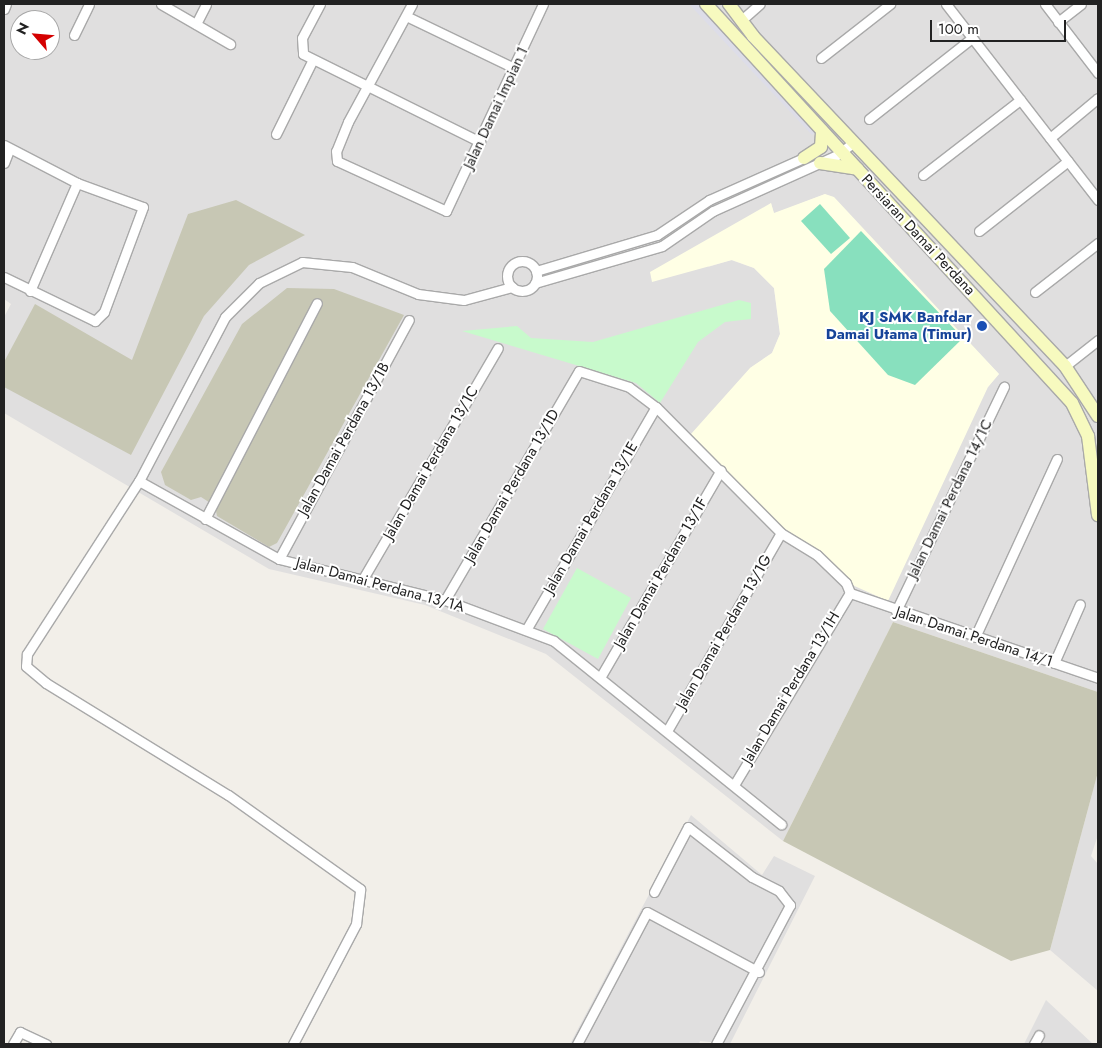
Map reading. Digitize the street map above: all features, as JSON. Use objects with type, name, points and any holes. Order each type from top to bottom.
[{"type":"main road","name":"Persiaran Damai Perdana","points":[[706,4],[1072,403],[1085,426],[1095,464],[1098,515]]},
{"type":"main road","name":"Persiaran Damai Perdana","points":[[730,5],[746,16],[852,131],[862,153]]},
{"type":"main road","name":"Persiaran Damai Perdana","points":[[730,5],[849,139],[1065,366],[1098,416]]},
{"type":"main road","points":[[804,158],[821,147],[822,131]]},
{"type":"main road","points":[[820,163],[858,170]]},
{"type":"street","points":[[4,9],[6,4]]},
{"type":"street","points":[[74,36],[89,4]]},
{"type":"street","points":[[161,4],[230,44]]},
{"type":"street","points":[[196,24],[206,4]]},
{"type":"street","points":[[320,4],[302,38],[303,54],[480,142]]},
{"type":"street","points":[[367,85],[412,4]]},
{"type":"street","name":"Jalan Damai Impian 1","points":[[367,85],[336,151],[337,161],[446,211],[480,142],[543,4]]},
{"type":"street","points":[[746,16],[760,4]]},
{"type":"street","points":[[821,58],[890,4]]},
{"type":"street","points":[[946,4],[1098,200]]},
{"type":"street","points":[[1044,4],[1098,73]]},
{"type":"street","points":[[1058,22],[1081,4]]},
{"type":"street","points":[[406,16],[514,68]]},
{"type":"street","points":[[869,118],[972,38]]},
{"type":"street","points":[[276,134],[312,60]]},
{"type":"street","points":[[1050,138],[1098,98]]},
{"type":"street","points":[[923,175],[1020,100]]},
{"type":"street","points":[[293,1044],[356,924],[360,889],[228,795],[46,683],[26,666],[36,640],[139,481],[224,318],[259,283],[302,262],[352,267],[418,294],[464,300],[497,289],[512,287],[523,291],[535,283],[662,246],[713,211],[820,163],[849,139]]},
{"type":"street","points":[[4,163],[6,148],[77,183],[143,206],[104,312],[95,321],[4,277]]},
{"type":"street","points":[[497,289],[507,276],[510,267],[521,262],[536,271],[657,235],[709,200],[804,158],[838,148]]},
{"type":"street","points":[[979,231],[1068,161]]},
{"type":"street","points":[[30,291],[77,183]]},
{"type":"street","points":[[1035,292],[1098,243]]},
{"type":"street","points":[[535,283],[536,271]]},
{"type":"street","points":[[507,276],[512,287]]},
{"type":"street","points":[[204,519],[317,303]]},
{"type":"street","name":"Jalan Damai Perdana 13/1B","points":[[279,558],[409,320]]},
{"type":"street","points":[[1065,366],[1098,340]]},
{"type":"street","name":"Jalan Damai Perdana 13/1C","points":[[364,577],[498,348]]},
{"type":"street","name":"Jalan Damai Perdana 13/1D","points":[[445,600],[579,371],[629,387],[656,407]]},
{"type":"street","name":"Jalan Damai Perdana 14/1C","points":[[896,611],[1004,388]]},
{"type":"street","points":[[656,407],[721,470],[781,533],[817,555],[846,583],[850,593]]},
{"type":"street","name":"Jalan Damai Perdana 13/1E","points":[[526,630],[656,407]]},
{"type":"street","points":[[975,637],[1057,459]]},
{"type":"street","name":"Jalan Damai Perdana 13/1F","points":[[601,676],[721,470]]},
{"type":"street","name":"Jalan Damai Perdana 13/1A","points":[[139,481],[204,519],[279,558],[364,577],[445,600],[554,642],[601,676],[781,824]]},
{"type":"street","name":"Jalan Damai Perdana 13/1G","points":[[667,731],[781,533]]},
{"type":"street","name":"Jalan Damai Perdana 14/1","points":[[850,593],[896,611],[1098,678]]},
{"type":"street","name":"Jalan Damai Perdana 13/1H","points":[[734,785],[850,593]]},
{"type":"street","points":[[1054,663],[1080,604]]},
{"type":"street","points":[[654,892],[688,828],[752,877],[779,891],[790,905],[788,914],[758,972],[716,1044]]},
{"type":"street","points":[[577,1044],[647,912],[758,972]]},
{"type":"street","points":[[13,1044],[20,1032],[46,1044]]},
{"type":"street","points":[[1034,1044],[1039,1035]]},
{"type":"shaded area","points":[[4,4],[1098,4],[1098,692],[893,622],[783,841],[546,654],[425,605],[269,569],[4,413],[4,317],[11,304],[4,299]],"holes":[[[825,194],[999,374],[988,387],[750,368],[772,353],[780,334],[774,288],[754,268],[731,260],[708,267],[771,203],[774,214]]]},
{"type":"shaded area","points":[[689,4],[697,4],[816,132],[812,135]]},
{"type":"shaded area","points":[[825,194],[834,197],[999,374],[988,387],[888,601],[850,584],[788,534],[691,434],[750,368],[772,353],[780,334],[774,288],[754,268],[732,260],[652,282],[650,272],[771,203],[774,213]]},
{"type":"shaded area","points":[[236,200],[305,235],[249,265],[204,316],[131,455],[4,387],[4,362],[35,304],[132,360],[188,214]]},
{"type":"shaded area","points":[[287,288],[334,289],[404,315],[277,543],[269,547],[217,516],[215,506],[201,497],[191,500],[165,485],[161,472],[242,324]]},
{"type":"shaded area","points":[[893,622],[1098,692],[1098,772],[1050,950],[1011,961],[783,841]]},
{"type":"shaded area","points":[[1098,772],[1098,835],[1091,856],[1098,864],[1098,991],[1050,950]]},
{"type":"shaded area","points":[[691,815],[762,875],[774,856],[815,876],[730,1044],[700,1041],[699,1044],[570,1044]]},
{"type":"shaded area","points":[[1046,1000],[1093,1044],[1024,1044]]},
{"type":"green space","points":[[820,204],[850,238],[831,254],[801,221]]},
{"type":"green space","points":[[861,231],[963,338],[915,385],[888,375],[830,311],[824,269]]},
{"type":"green space","points":[[739,300],[751,303],[751,319],[725,322],[698,342],[660,403],[636,383],[462,331],[517,326],[531,338],[593,342]]},
{"type":"green space","points":[[577,568],[631,598],[598,659],[543,629]]},
{"type":"place","name":"KJ SMK Banfdar Damai Utama (Timur)","points":[[982,326]]}]
